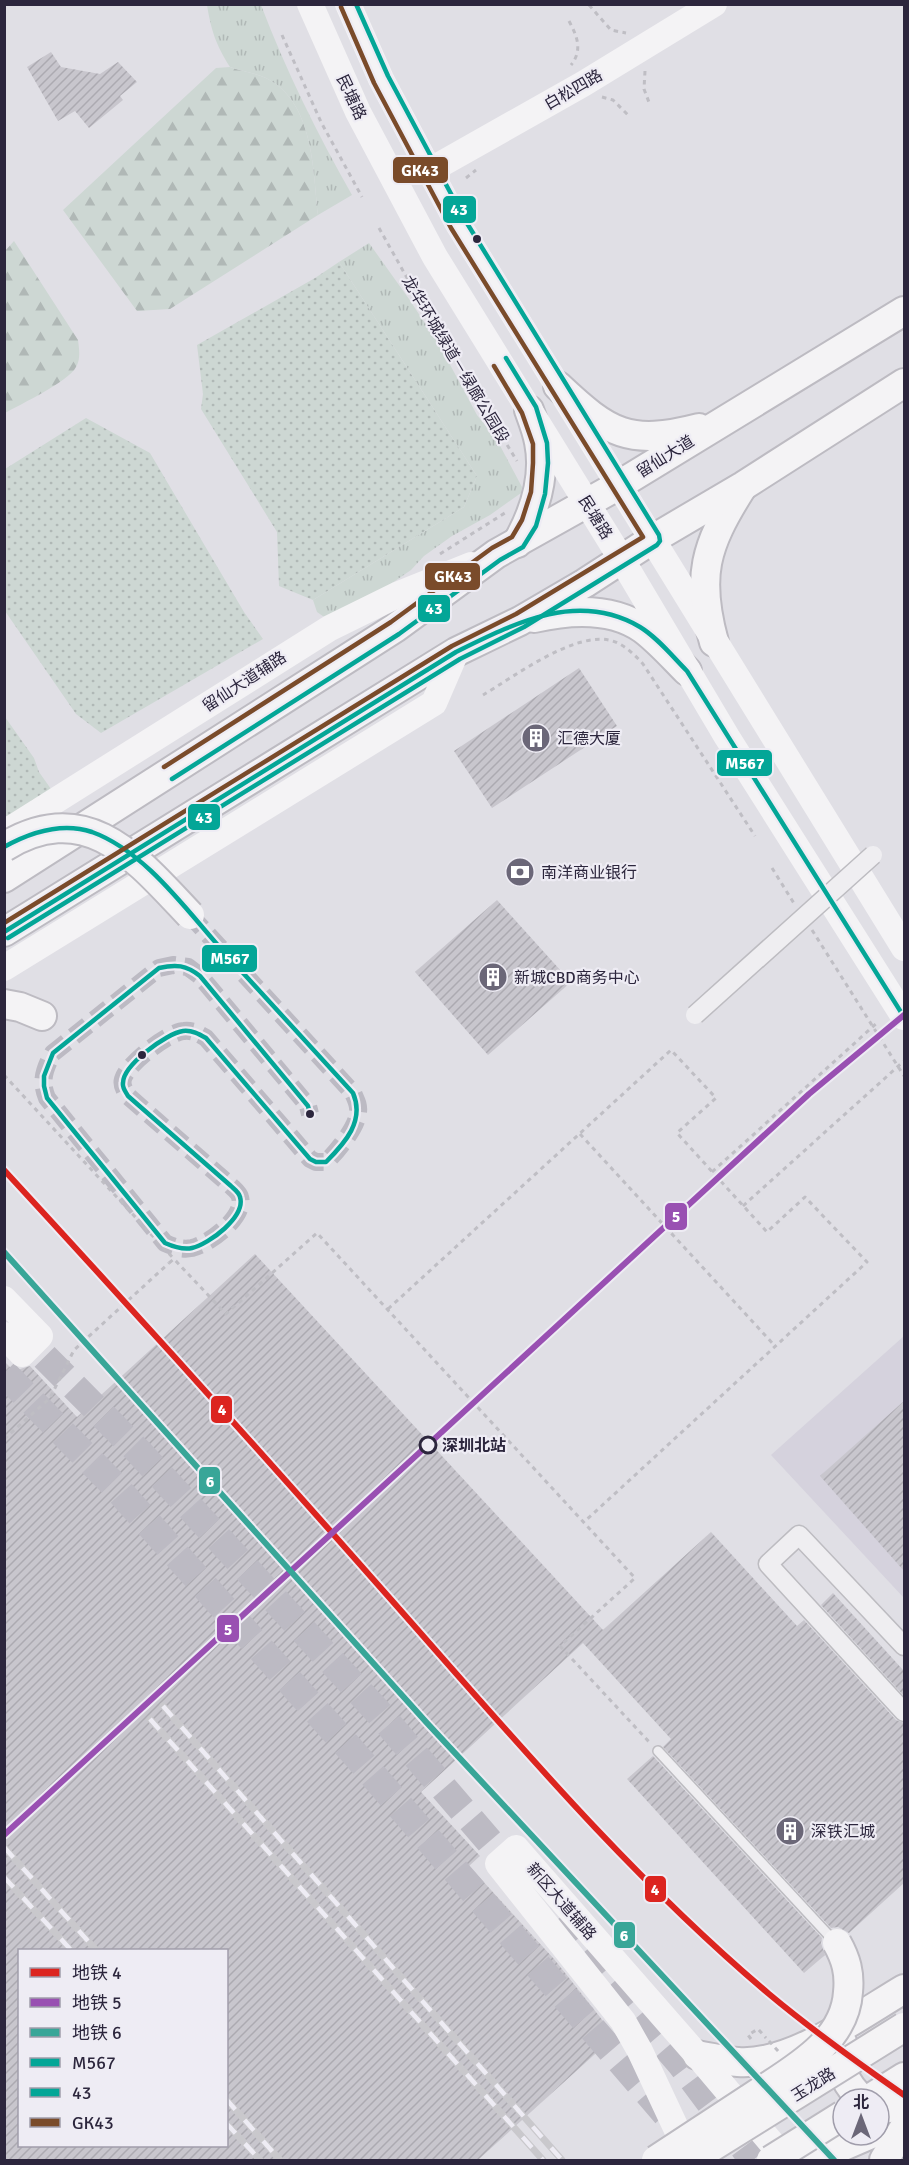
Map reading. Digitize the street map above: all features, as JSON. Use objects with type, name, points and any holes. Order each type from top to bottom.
[{"type":"main road","name":"民塘路","points":[[310,4],[358,112],[435,257],[622,560],[727,737],[904,1017]]},
{"type":"main road","name":"民塘路","points":[[348,4],[381,79],[458,224],[904,948]]},
{"type":"main road","name":"白松四路","points":[[429,171],[577,87],[714,4]]},
{"type":"main road","name":"留仙大道","points":[[4,878],[395,628],[507,548],[619,485],[904,311]]},
{"type":"main road","points":[[4,932],[456,652],[520,621],[622,560],[904,383]]},
{"type":"main road","points":[[558,386],[598,422],[614,431],[631,436],[651,437],[675,434],[699,428],[735,414]]},
{"type":"main road","points":[[507,548],[529,523],[540,484],[540,443],[529,410]]},
{"type":"main road","points":[[714,642],[705,600],[705,569],[720,525],[743,486]]},
{"type":"main road","name":"留仙大道辅路","points":[[4,833],[330,628],[399,594],[507,548]]},
{"type":"main road","points":[[520,621],[550,614],[577,612],[607,614],[625,619],[642,629],[687,671]]},
{"type":"main road","points":[[4,968],[434,703],[456,652]]},
{"type":"main road","points":[[727,737],[759,716]]},
{"type":"main road","points":[[4,847],[30,834],[46,830],[77,828],[92,832],[121,847],[135,858],[190,915]]},
{"type":"main road","points":[[4,1004],[20,1007],[42,1016]]},
{"type":"main road","points":[[4,1299],[40,1336],[22,1354],[4,1335]]},
{"type":"main road","name":"新区大道辅路","points":[[691,2160],[640,2051],[623,2021],[498,1864],[516,1848],[786,2160]]},
{"type":"main road","points":[[656,2160],[797,2067],[825,2044],[842,2020],[848,2001],[848,1968],[837,1943]]},
{"type":"main road","points":[[697,2055],[739,2062],[766,2060],[793,2052],[904,1989]]},
{"type":"main road","points":[[850,2087],[841,2066],[840,2052],[843,2038],[860,2016]]},
{"type":"main road","name":"玉龙路","points":[[691,2160],[904,2027]]},
{"type":"main road","points":[[888,2087],[904,2077]]},
{"type":"main road","points":[[771,2160],[831,2122]]},
{"type":"main road","points":[[811,2160],[862,2147]]},
{"type":"street","points":[[695,1015],[873,855]]},
{"type":"street","points":[[904,1646],[799,1535],[768,1564],[904,1712]]},
{"type":"lane","points":[[658,1751],[837,1943]]},
{"type":"path","points":[[589,5],[611,30],[633,34]]},
{"type":"path","points":[[282,35],[321,122],[362,196]]},
{"type":"path","name":"龙华环城绿道－绿廊公园段","points":[[379,228],[433,324],[510,446],[519,465]]},
{"type":"path","points":[[483,695],[573,644],[591,640],[610,640],[633,653],[643,664],[755,837]]},
{"type":"path","points":[[772,868],[797,908]]},
{"type":"path","points":[[810,928],[904,1076]]},
{"type":"path","points":[[712,1172],[878,1022]]},
{"type":"path","points":[[388,1310],[671,1050],[716,1098],[677,1133],[743,1206],[767,1232],[805,1197],[867,1262],[584,1522]]},
{"type":"path","points":[[743,1206],[904,1061]]},
{"type":"path","points":[[4,1075],[226,1314],[317,1233],[635,1578],[560,1646],[658,1751]]},
{"type":"path","points":[[580,1134],[775,1346]]},
{"type":"path","points":[[4,1439],[50,1398],[74,1350],[174,1259]]},
{"type":"path","points":[[769,2041],[781,2053]]},
{"type":"shaded area","points":[[904,1336],[904,1598],[771,1455]]},
{"type":"green space","points":[[207,5],[261,5],[303,102],[352,195],[318,215],[308,139],[294,103],[282,89],[266,78],[230,67],[215,37]]},
{"type":"green space","points":[[230,67],[266,78],[282,89],[294,103],[308,139],[318,215],[170,309],[137,311],[63,210],[216,68]]},
{"type":"green space","points":[[14,241],[78,340],[79,357],[76,367],[64,379],[5,413],[5,251]]},
{"type":"green space","points":[[369,243],[440,346],[477,415],[497,440],[522,487],[521,493],[490,515],[452,536],[424,556],[411,570],[369,599],[327,619],[317,612],[313,600],[464,507],[477,476],[339,262]]},
{"type":"green space","points":[[339,262],[477,476],[464,507],[313,600],[279,586],[277,532],[201,409],[203,394],[197,345]]},
{"type":"green space","points":[[86,418],[150,453],[244,612],[263,639],[101,733],[76,714],[5,611],[5,469]]},
{"type":"green space","points":[[5,717],[34,758],[39,772],[51,789],[5,818]]},
{"type":"building","points":[[51,52],[61,67],[100,74],[118,62],[137,82],[120,96],[123,100],[89,128],[75,111],[58,121],[27,67]]},
{"type":"building","name":"汇德大厦","points":[[579,668],[617,726],[492,808],[454,751]]},
{"type":"building","name":"新城CBD商务中心","points":[[497,900],[571,982],[488,1055],[415,972]]},
{"type":"building","name":"深圳北站","points":[[255,1254],[603,1630],[711,1532],[797,1626],[804,1620],[896,1720],[904,1723],[904,1883],[849,1933],[838,1927],[831,1928],[663,1747],[671,1739],[583,1643],[421,1792],[480,1856],[469,1866],[554,1959],[615,2036],[478,2160],[4,2160],[4,1361],[16,1373],[30,1366],[77,1417]]},
{"type":"building","points":[[904,1401],[904,1571],[820,1476]]},
{"type":"building","points":[[833,1593],[904,1671],[904,1696],[821,1605]]},
{"type":"building","points":[[653,1756],[822,1938],[821,1943],[825,1955],[804,1973],[627,1779]]},
{"type":"tunnel","points":[[190,915],[353,1093],[358,1107],[357,1118],[341,1146],[326,1162],[316,1162],[310,1159],[206,1038],[184,1031],[169,1036],[132,1065],[123,1079],[123,1086],[128,1096],[231,1186],[240,1197],[237,1213],[225,1228],[208,1241],[192,1248],[181,1248],[165,1243],[47,1098],[44,1076],[53,1053],[159,968],[173,965],[188,967],[200,976],[308,1106],[310,1114]]},
{"type":"tunnel","points":[[15,1327],[139,1452],[378,1712],[521,1878]]},
{"type":"tunnel","points":[[4,1373],[112,1483],[352,1751],[666,2114]]},
{"type":"tunnel","points":[[557,1920],[681,2064],[753,2160]]},
{"type":"railway","points":[[163,1706],[562,2160]]},
{"type":"railway","points":[[150,1719],[543,2160]]},
{"type":"railway","points":[[4,1847],[95,1949]]},
{"type":"railway","points":[[4,1877],[70,1949]]},
{"type":"railway","points":[[228,2101],[280,2160]]},
{"type":"railway","points":[[228,2125],[260,2160]]},
{"type":"metro line","name":"5","points":[[4,1835],[809,1094],[904,1015]]},
{"type":"metro line","name":"4","points":[[4,1170],[149,1328],[524,1751],[618,1852],[667,1901],[769,1994],[835,2046],[904,2095]]},
{"type":"metro line","name":"6","points":[[4,1252],[427,1723],[834,2160]]},
{"type":"transit line","name":"43","points":[[8,938],[460,659],[524,627],[660,541],[659,535],[465,220],[388,76],[356,4]]},
{"type":"transit line","name":"GK43","points":[[4,923],[452,646],[516,614],[643,537],[451,228],[374,83],[341,7]]},
{"type":"transit line","name":"43","points":[[172,779],[399,634],[500,560],[523,547],[536,526],[545,494],[547,443],[536,407],[506,358]]},
{"type":"transit line","name":"GK43","points":[[164,767],[391,622],[492,548],[512,537],[522,520],[531,492],[533,444],[522,413],[494,366]]},
{"type":"transit line","name":"M567","points":[[4,932],[456,652],[500,631],[546,615],[569,611],[593,611],[616,616],[647,631],[687,671],[904,1017]]},
{"type":"transit line","name":"M567","points":[[4,847],[36,833],[69,828],[92,832],[130,853],[180,901],[353,1093],[357,1113],[351,1131],[326,1162],[316,1162],[310,1159],[206,1038],[183,1031],[167,1037],[147,1051],[125,1076],[123,1087],[128,1096],[235,1189],[240,1197],[240,1205],[232,1221],[208,1241],[189,1249],[165,1243],[47,1098],[44,1076],[53,1053],[159,968],[181,966],[200,976],[308,1106],[310,1114]]},
{"type":"place","name":"汇德大厦","points":[[536,738]]},
{"type":"place","name":"南洋商业银行","points":[[520,872]]},
{"type":"place","name":"新城CBD商务中心","points":[[493,977]]},
{"type":"place","name":"深圳北站","points":[[428,1445]]},
{"type":"place","name":"深铁汇城","points":[[790,1831]]}]
